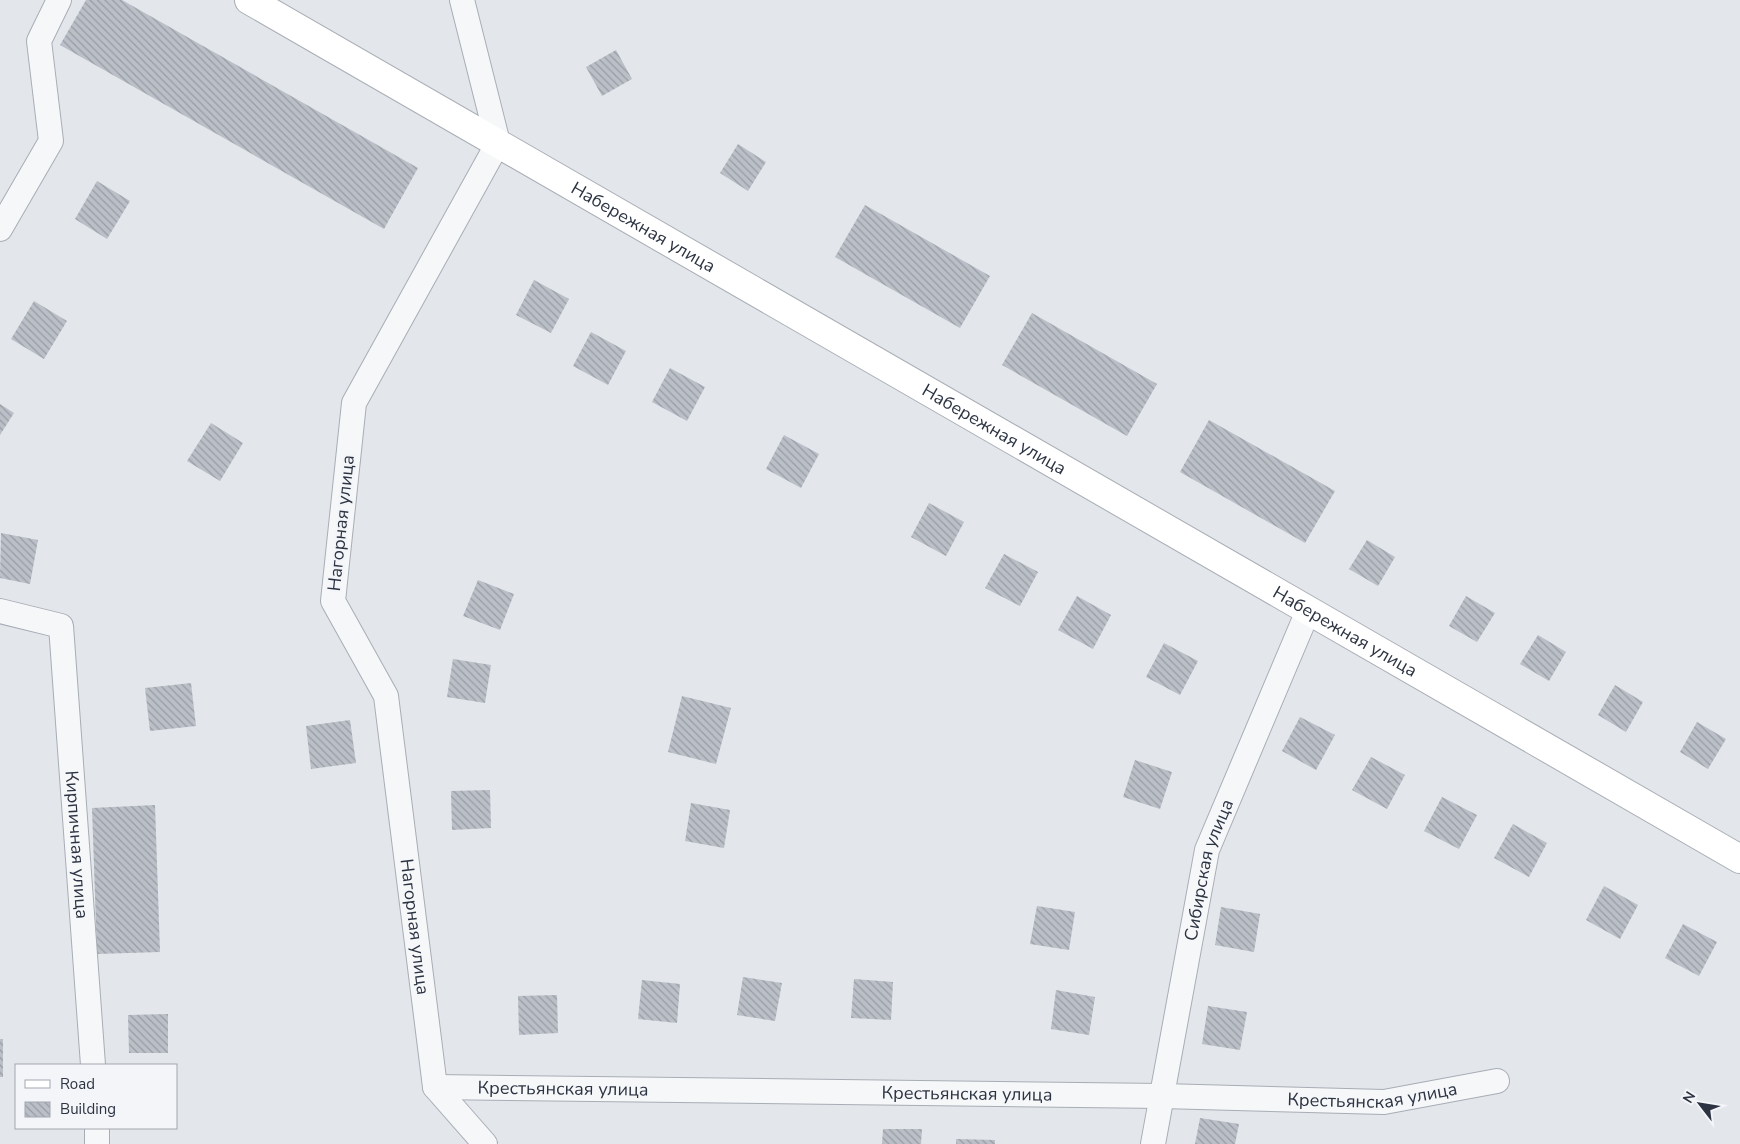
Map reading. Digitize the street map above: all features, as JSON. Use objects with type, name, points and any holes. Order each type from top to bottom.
[{"type":"street","points":[[0,229],[51,141],[39,41],[60,0]]},
{"type":"street","name":"Набережная улица","points":[[249,0],[1740,859]]},
{"type":"street","points":[[462,0],[498,144]]},
{"type":"street","name":"Нагорная улица","points":[[435,1087],[386,696],[333,601],[354,403],[498,144]]},
{"type":"street","name":"Кирпичная улица","points":[[0,611],[61,626],[93,1064]]},
{"type":"street","name":"Сибирская улица","points":[[1153,1144],[1206,850],[1308,611]]},
{"type":"street","name":"Крестьянская улица","points":[[435,1087],[1162,1096],[1384,1102],[1497,1081]]},
{"type":"street","points":[[435,1087],[485,1144]]},
{"type":"street","points":[[97,1129],[98,1144]]},
{"type":"building","points":[[86,0],[122,0],[418,168],[384,229],[60,45]]},
{"type":"building","points":[[616,50],[632,79],[602,96],[586,67]]},
{"type":"building","points":[[738,144],[766,162],[748,191],[720,173]]},
{"type":"building","points":[[97,181],[130,201],[107,239],[75,219]]},
{"type":"building","points":[[865,205],[990,276],[960,328],[835,257]]},
{"type":"building","points":[[534,280],[569,299],[551,333],[516,315]]},
{"type":"building","points":[[34,301],[67,321],[44,359],[11,339]]},
{"type":"building","points":[[1032,313],[1157,384],[1127,436],[1002,365]]},
{"type":"building","points":[[591,332],[626,351],[608,385],[573,366]]},
{"type":"building","points":[[670,368],[705,387],[687,421],[652,402]]},
{"type":"building","points":[[0,404],[14,413],[0,435]]},
{"type":"building","points":[[1209,420],[1335,491],[1305,543],[1180,472]]},
{"type":"building","points":[[211,423],[243,443],[220,481],[187,461]]},
{"type":"building","points":[[784,435],[819,454],[801,488],[766,469]]},
{"type":"building","points":[[929,503],[964,522],[946,556],[911,537]]},
{"type":"building","points":[[1,533],[38,540],[30,584],[0,578]]},
{"type":"building","points":[[1367,540],[1395,557],[1378,586],[1349,569]]},
{"type":"building","points":[[1004,554],[1038,572],[1020,606],[985,588]]},
{"type":"building","points":[[478,580],[514,594],[500,630],[463,616]]},
{"type":"building","points":[[1077,596],[1111,615],[1093,649],[1058,630]]},
{"type":"building","points":[[1466,596],[1495,613],[1477,642],[1449,626]]},
{"type":"building","points":[[1538,635],[1566,652],[1549,681],[1520,664]]},
{"type":"building","points":[[1164,643],[1198,661],[1180,695],[1146,677]]},
{"type":"building","points":[[453,659],[491,665],[485,703],[447,697]]},
{"type":"building","points":[[191,683],[196,726],[150,731],[145,688]]},
{"type":"building","points":[[1615,685],[1643,702],[1626,732],[1598,715]]},
{"type":"building","points":[[682,696],[731,708],[716,764],[668,752]]},
{"type":"building","points":[[1300,717],[1335,735],[1316,770],[1282,751]]},
{"type":"building","points":[[350,720],[356,763],[311,769],[306,726]]},
{"type":"building","points":[[1697,722],[1726,739],[1708,769],[1680,752]]},
{"type":"building","points":[[1371,757],[1405,775],[1387,809],[1352,790]]},
{"type":"building","points":[[1135,760],[1172,772],[1160,809],[1123,797]]},
{"type":"building","points":[[490,790],[491,828],[452,830],[451,791]]},
{"type":"building","points":[[1442,797],[1477,815],[1459,849],[1424,831]]},
{"type":"building","points":[[691,803],[730,810],[724,848],[685,841]]},
{"type":"building","points":[[155,805],[160,952],[97,954],[92,808]]},
{"type":"building","points":[[1513,824],[1547,843],[1529,877],[1494,858]]},
{"type":"building","points":[[1604,886],[1638,905],[1620,939],[1586,920]]},
{"type":"building","points":[[1037,906],[1075,912],[1069,950],[1030,944]]},
{"type":"building","points":[[1221,907],[1260,914],[1254,952],[1215,945]]},
{"type":"building","points":[[1683,924],[1717,942],[1699,976],[1665,958]]},
{"type":"building","points":[[743,977],[782,983],[775,1021],[737,1015]]},
{"type":"building","points":[[854,979],[893,982],[891,1020],[851,1018]]},
{"type":"building","points":[[642,980],[680,984],[677,1023],[638,1019]]},
{"type":"building","points":[[1056,990],[1095,997],[1089,1035],[1051,1029]]},
{"type":"building","points":[[557,995],[558,1033],[519,1035],[518,996]]},
{"type":"building","points":[[1208,1006],[1247,1012],[1240,1050],[1202,1044]]},
{"type":"building","points":[[168,1014],[168,1053],[129,1053],[128,1015]]},
{"type":"building","points":[[0,1039],[3,1039],[3,1077],[0,1077]]},
{"type":"building","points":[[1200,1118],[1239,1124],[1235,1144],[1195,1144]]},
{"type":"building","points":[[883,1129],[922,1129],[921,1144],[882,1144]]},
{"type":"building","points":[[956,1139],[995,1140],[995,1144],[956,1144]]}]
